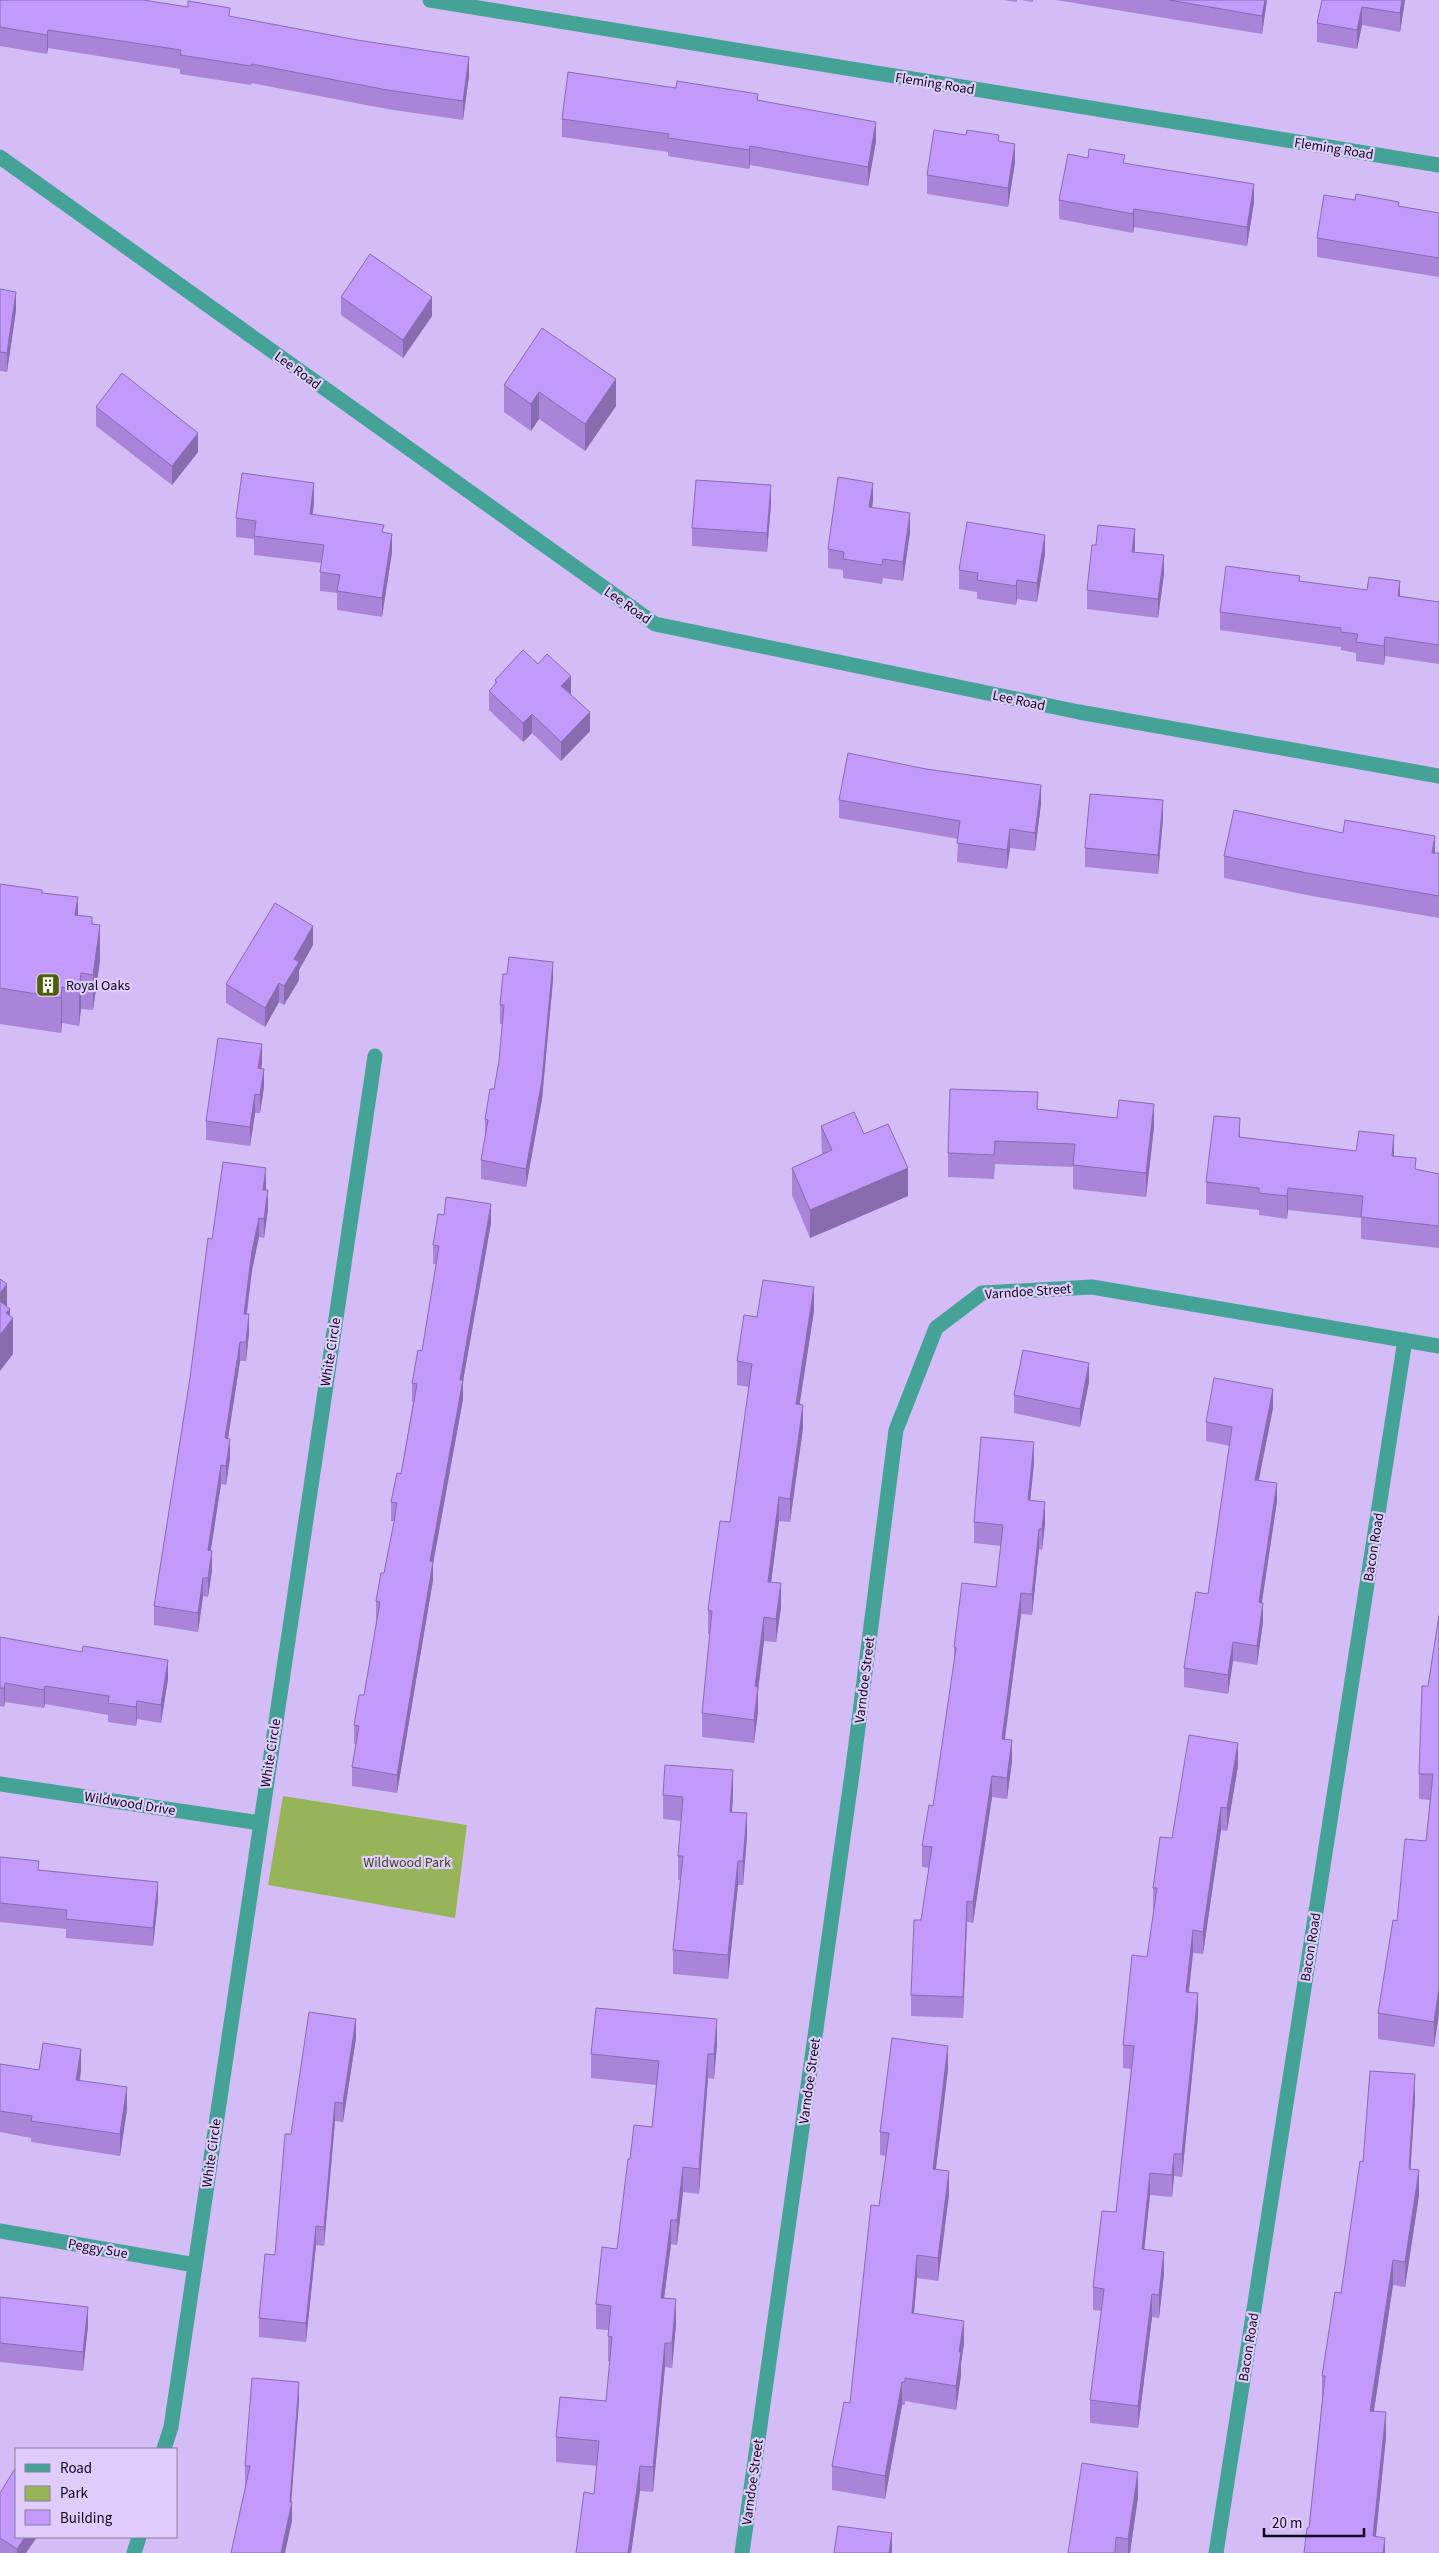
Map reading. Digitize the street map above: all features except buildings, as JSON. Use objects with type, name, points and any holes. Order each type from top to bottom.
[{"type":"street","name":"Fleming Road","points":[[430,0],[1439,166]]},
{"type":"street","name":"Lee Road","points":[[0,157],[655,624],[1079,712],[1439,776]]},
{"type":"street","name":"White Circle","points":[[164,2448],[171,2427],[375,1056]]},
{"type":"street","name":"Varndoe Street","points":[[742,2553],[853,1767],[896,1430],[936,1328],[982,1293],[1092,1287],[1439,1346]]},
{"type":"street","name":"Bacon Road","points":[[1216,2553],[1405,1340]]},
{"type":"street","name":"Wildwood Drive","points":[[0,1784],[260,1823]]},
{"type":"street","name":"Peggy Sue","points":[[0,2231],[195,2265]]},
{"type":"street","points":[[134,2553],[139,2538]]},
{"type":"green space","name":"Wildwood Park","points":[[283,1796],[467,1825],[455,1918],[268,1885]]},
{"type":"place","name":"Royal Oaks","points":[[48,985]]}]
